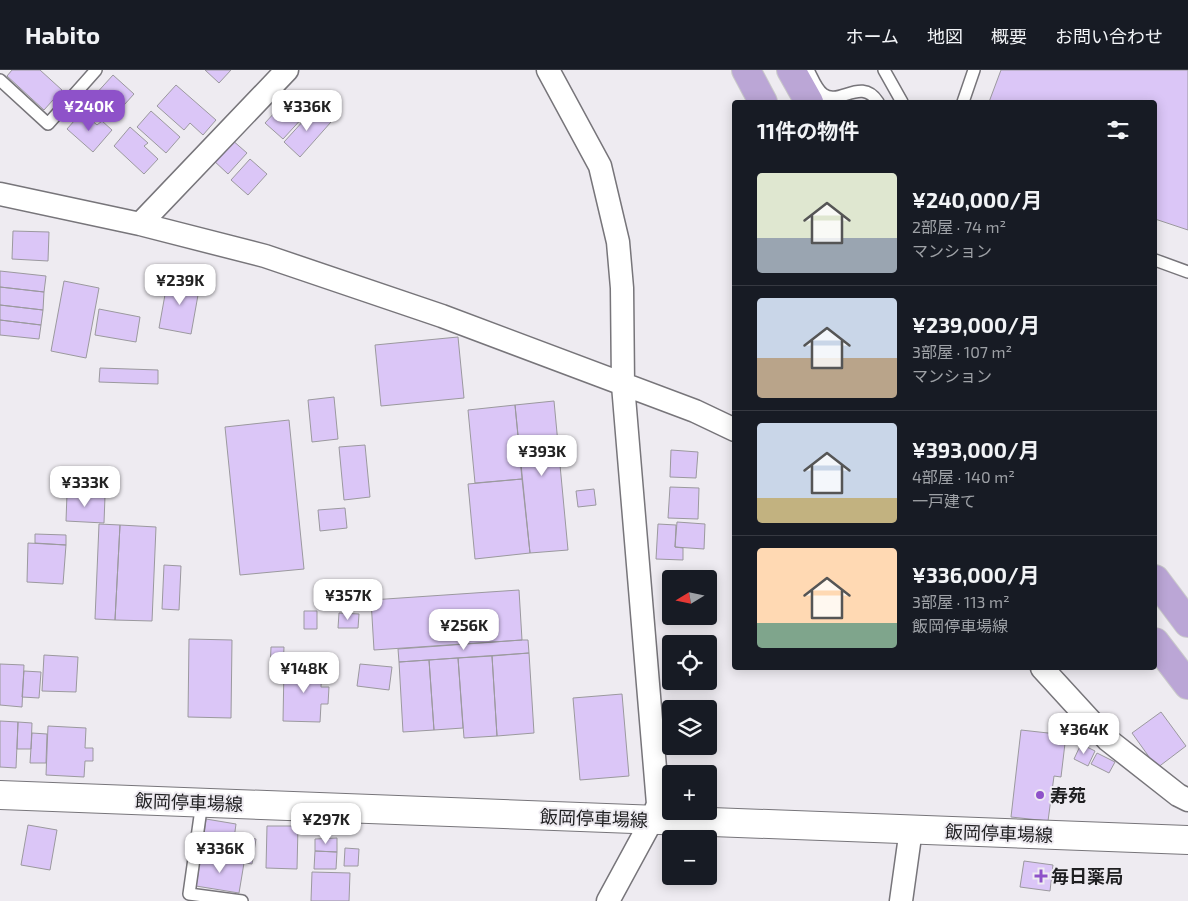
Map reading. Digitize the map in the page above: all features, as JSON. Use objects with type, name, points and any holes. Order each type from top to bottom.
[{"type":"highway","points":[[746,70],[762,100]]},
{"type":"highway","points":[[791,70],[808,100]]},
{"type":"highway","points":[[1157,582],[1188,623]]},
{"type":"highway","points":[[1157,645],[1188,685]]},
{"type":"main road","name":"飯岡停車場線","points":[[0,795],[1188,840]]},
{"type":"street","points":[[140,224],[287,70]]},
{"type":"street","points":[[548,70],[600,166],[618,242],[622,288],[623,385],[658,804],[652,820],[608,901]]},
{"type":"street","points":[[0,194],[140,224],[265,256],[442,316],[695,412],[732,429]]},
{"type":"street","points":[[1044,670],[1108,740],[1178,795],[1188,800]]},
{"type":"street","points":[[900,901],[912,829]]},
{"type":"lane","points":[[0,80],[48,124],[96,70]]},
{"type":"lane","points":[[808,70],[821,93],[827,97],[835,98],[855,91],[868,92],[876,100]]},
{"type":"lane","points":[[884,70],[901,100]]},
{"type":"lane","points":[[964,100],[974,70]]},
{"type":"lane","points":[[1157,261],[1188,272]]},
{"type":"lane","points":[[202,802],[190,894],[208,899],[242,901]]},
{"type":"building","points":[[12,70],[40,70],[62,90],[44,110],[7,76]]},
{"type":"building","points":[[205,70],[231,70],[219,83]]},
{"type":"building","points":[[1001,70],[1188,70],[1188,230],[1157,220],[1157,100],[990,100]]},
{"type":"building","points":[[113,75],[134,94],[115,115],[94,96]]},
{"type":"building","points":[[176,85],[216,120],[203,135],[190,123],[184,130],[157,106]]},
{"type":"building","points":[[287,99],[305,115],[283,139],[265,123]]},
{"type":"building","points":[[315,108],[331,122],[300,157],[284,142]]},
{"type":"building","points":[[151,111],[180,137],[166,153],[137,127]]},
{"type":"building","points":[[82,112],[97,125],[102,121],[112,130],[93,152],[67,129]]},
{"type":"building","points":[[130,127],[148,143],[144,146],[158,159],[144,174],[114,146]]},
{"type":"building","points":[[231,139],[247,153],[228,174],[212,159]]},
{"type":"building","points":[[250,159],[267,174],[248,195],[231,180]]},
{"type":"building","points":[[13,231],[49,232],[48,261],[12,259]]},
{"type":"building","points":[[0,271],[46,276],[44,292],[0,287]]},
{"type":"building","points":[[168,278],[200,284],[191,334],[159,328]]},
{"type":"building","points":[[64,281],[99,288],[86,358],[51,351]]},
{"type":"building","points":[[0,287],[44,292],[43,310],[0,305]]},
{"type":"building","points":[[0,305],[43,310],[41,325],[0,320]]},
{"type":"building","points":[[99,309],[140,317],[136,342],[95,335]]},
{"type":"building","points":[[0,320],[41,325],[39,339],[0,335]]},
{"type":"building","points":[[458,337],[464,398],[381,406],[375,345]]},
{"type":"building","points":[[100,368],[158,370],[158,384],[99,382]]},
{"type":"building","points":[[334,397],[338,439],[312,442],[308,400]]},
{"type":"building","points":[[554,401],[568,550],[530,553],[515,405]]},
{"type":"building","points":[[515,405],[522,479],[475,483],[468,410]]},
{"type":"building","points":[[289,420],[304,569],[240,575],[225,427]]},
{"type":"building","points":[[365,445],[370,497],[344,500],[339,447]]},
{"type":"building","points":[[671,450],[698,452],[696,478],[670,477]]},
{"type":"building","points":[[522,479],[530,553],[475,559],[468,484]]},
{"type":"building","points":[[670,487],[699,488],[698,519],[668,518]]},
{"type":"building","points":[[594,489],[596,505],[578,507],[576,491]]},
{"type":"building","points":[[67,494],[105,496],[104,523],[66,521]]},
{"type":"building","points":[[345,508],[347,528],[320,531],[318,510]]},
{"type":"building","points":[[677,522],[705,524],[704,549],[675,547]]},
{"type":"building","points":[[99,524],[120,525],[115,620],[95,619]]},
{"type":"building","points":[[658,524],[676,525],[675,547],[683,548],[683,560],[656,559]]},
{"type":"building","points":[[120,525],[156,527],[152,621],[115,620]]},
{"type":"building","points":[[35,534],[66,535],[66,545],[35,543]]},
{"type":"building","points":[[28,543],[66,545],[63,584],[27,582]]},
{"type":"building","points":[[164,565],[181,566],[179,610],[162,609]]},
{"type":"building","points":[[519,590],[522,640],[374,650],[371,600]]},
{"type":"building","points":[[304,611],[317,611],[317,629],[304,629]]},
{"type":"building","points":[[339,613],[359,614],[358,628],[338,628]]},
{"type":"building","points":[[189,639],[232,640],[231,718],[188,717]]},
{"type":"building","points":[[528,640],[529,653],[399,662],[398,649]]},
{"type":"building","points":[[271,647],[284,647],[283,671],[270,671]]},
{"type":"building","points":[[529,653],[534,733],[497,736],[492,656]]},
{"type":"building","points":[[44,655],[78,657],[76,692],[42,691]]},
{"type":"building","points":[[492,656],[497,736],[464,738],[458,658]]},
{"type":"building","points":[[458,658],[463,728],[434,730],[429,660]]},
{"type":"building","points":[[429,660],[434,730],[403,732],[399,662]]},
{"type":"building","points":[[0,664],[24,665],[22,707],[0,705]]},
{"type":"building","points":[[360,664],[392,667],[389,690],[357,686]]},
{"type":"building","points":[[284,667],[322,668],[321,687],[329,687],[328,704],[321,704],[320,722],[283,721]]},
{"type":"building","points":[[24,671],[41,672],[39,698],[22,697]]},
{"type":"building","points":[[622,694],[629,776],[580,780],[573,698]]},
{"type":"building","points":[[1161,712],[1186,746],[1157,768],[1132,733]]},
{"type":"building","points":[[0,721],[18,722],[16,768],[0,767]]},
{"type":"building","points":[[18,722],[32,723],[31,749],[17,749]]},
{"type":"building","points":[[48,726],[86,728],[85,748],[93,748],[93,761],[85,761],[84,777],[46,775]]},
{"type":"building","points":[[1021,730],[1066,735],[1061,777],[1054,776],[1048,821],[1011,817]]},
{"type":"building","points":[[32,733],[47,734],[46,763],[30,763]]},
{"type":"building","points":[[1081,744],[1095,751],[1088,766],[1074,759]]},
{"type":"building","points":[[1097,753],[1115,762],[1109,773],[1091,764]]},
{"type":"building","points":[[206,819],[236,824],[231,861],[201,856]]},
{"type":"building","points":[[28,825],[57,830],[50,870],[21,865]]},
{"type":"building","points":[[267,826],[298,826],[297,869],[266,868]]},
{"type":"building","points":[[235,835],[256,839],[252,864],[231,861]]},
{"type":"building","points":[[337,838],[337,852],[315,851],[315,839]]},
{"type":"building","points":[[345,848],[359,849],[358,866],[344,866]]},
{"type":"building","points":[[315,851],[337,852],[336,869],[314,869]]},
{"type":"building","points":[[201,856],[244,863],[239,893],[196,886]]},
{"type":"building","points":[[1024,861],[1053,865],[1050,891],[1020,887]]},
{"type":"building","points":[[312,872],[350,873],[349,901],[311,901]]},
{"type":"place","name":"寿苑","points":[[1040,795]]},
{"type":"place","name":"毎日薬局","points":[[1041,876]]}]
